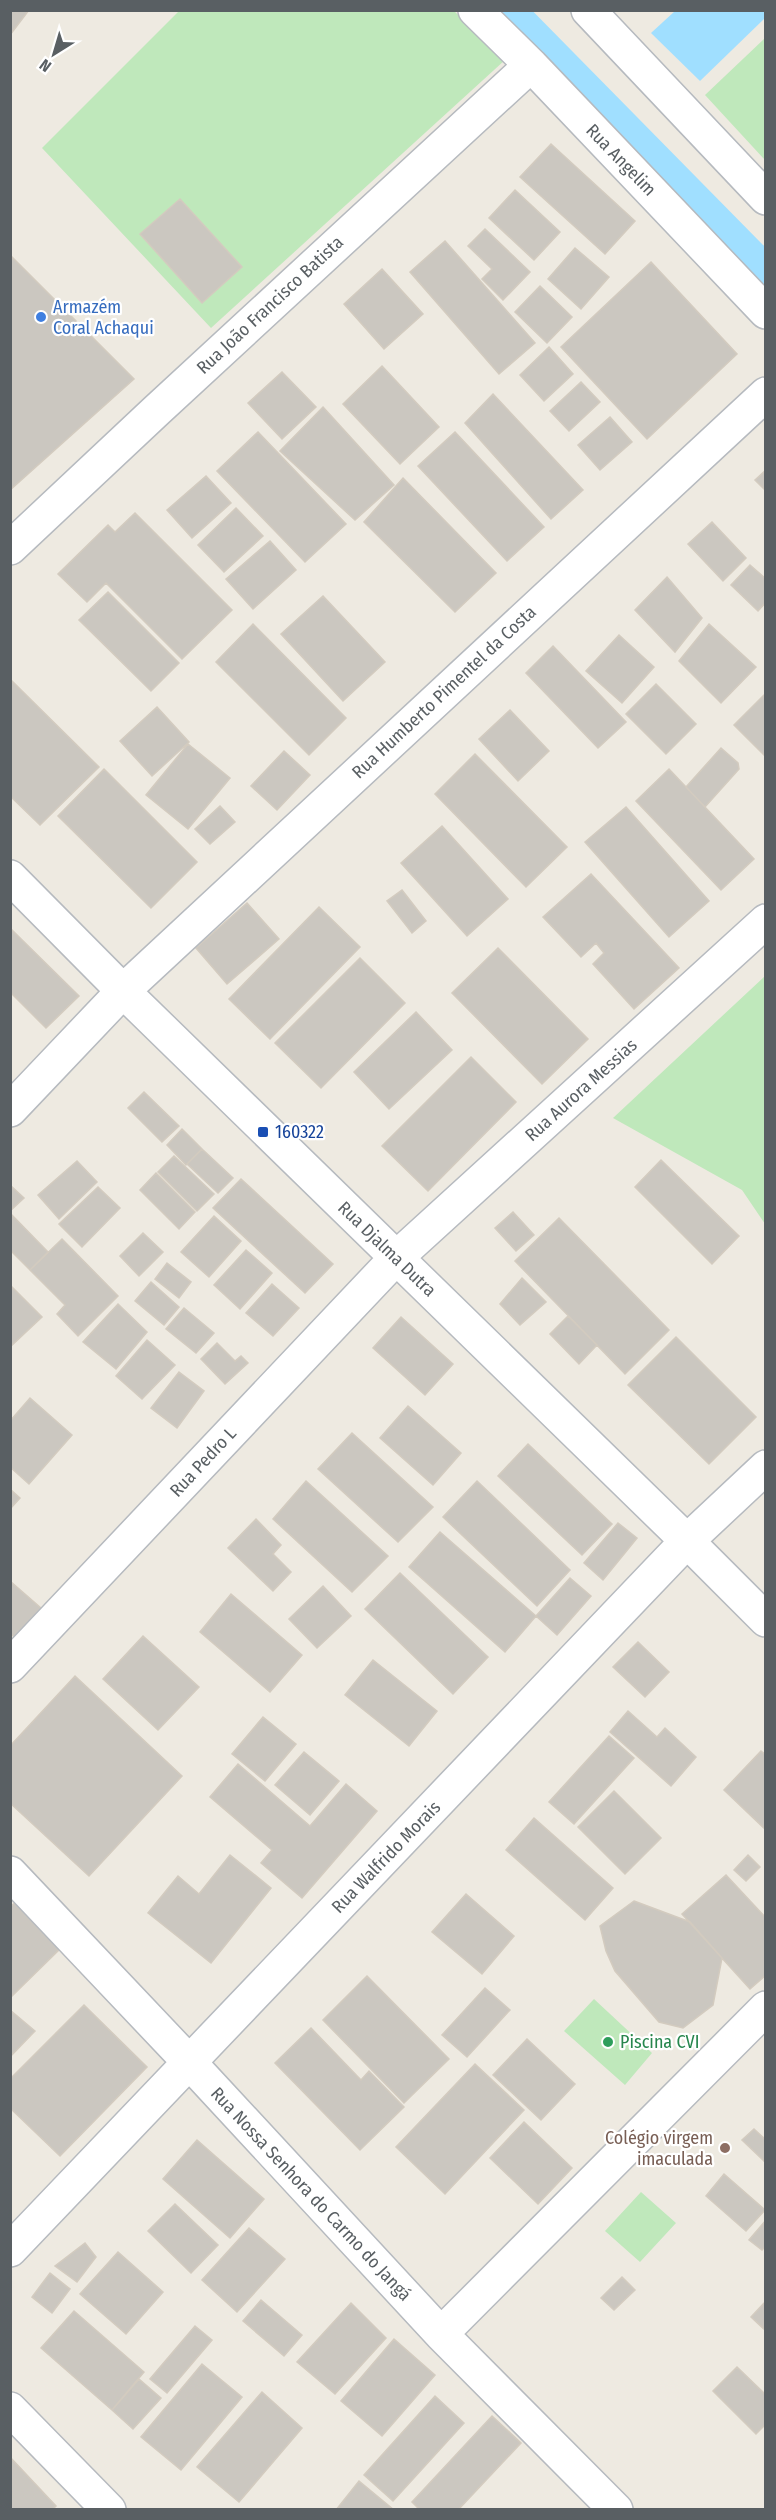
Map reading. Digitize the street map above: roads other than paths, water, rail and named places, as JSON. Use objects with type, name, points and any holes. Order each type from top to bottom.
[{"type":"street","name":"Rua Angelim","points":[[475,10],[531,65],[765,312]]},
{"type":"street","points":[[593,12],[765,198]]},
{"type":"street","name":"Rua João Francisco Batista","points":[[10,548],[531,65]]},
{"type":"street","name":"Rua Humberto Pimentel da Costa","points":[[10,1110],[123,992],[765,393]]},
{"type":"street","name":"Rua Djalma Dutra","points":[[10,877],[123,992],[687,1540],[765,1620]]},
{"type":"street","name":"Rua Aurora Messias","points":[[396,1258],[765,921]]},
{"type":"street","name":"Rua Pedro L","points":[[10,1666],[396,1258]]},
{"type":"street","name":"Rua Walfrido Morais","points":[[10,2250],[687,1540],[765,1467]]},
{"type":"street","name":"Rua Nossa Senhora do Carmo do Jangá","points":[[10,1873],[441,2334],[616,2510]]},
{"type":"street","points":[[441,2334],[765,2008]]},
{"type":"street","points":[[10,2409],[109,2510]]},
{"type":"water","points":[[675,11],[765,11],[765,18],[700,81],[651,33]]},
{"type":"waterway","points":[[505,10],[766,275]]},
{"type":"place","name":"Armazém Coral Achaqui","points":[[41,317]]},
{"type":"place","name":"160322","points":[[263,1132]]},
{"type":"place","name":"Piscina CVI","points":[[608,2042]]},
{"type":"place","name":"Colégio virgem imaculada","points":[[725,2148]]}]
